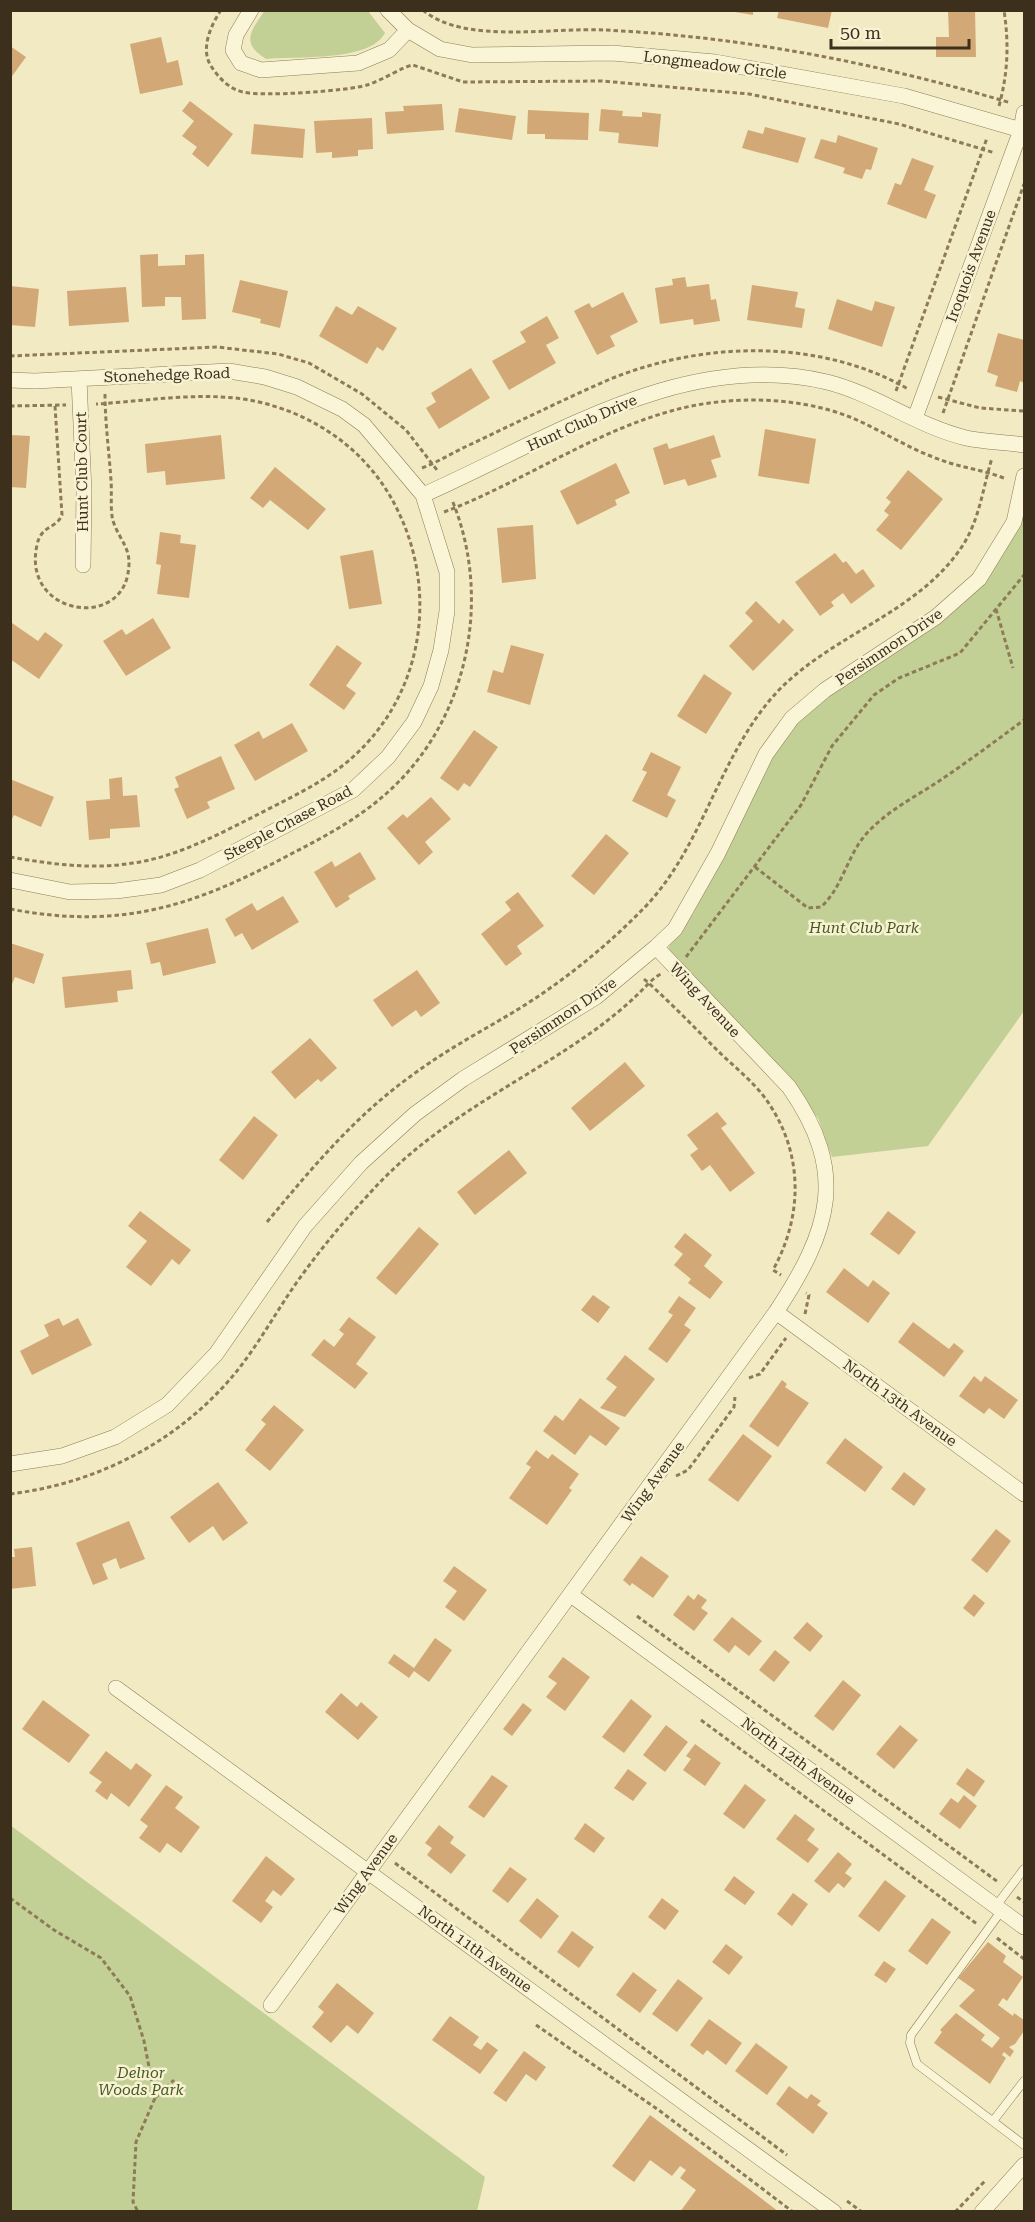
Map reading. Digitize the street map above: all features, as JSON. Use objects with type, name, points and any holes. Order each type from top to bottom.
[{"type":"street","points":[[251,10],[236,35],[233,50],[241,63],[261,70],[358,63],[389,50],[408,30]]},
{"type":"street","name":"Longmeadow Circle","points":[[388,10],[408,30],[440,48],[472,54],[612,53],[715,62],[816,78],[904,96],[1021,130]]},
{"type":"street","name":"Iroquois Avenue","points":[[915,418],[1021,130],[1019,108]]},
{"type":"street","name":"Stonehedge Road","points":[[10,380],[79,379],[229,371],[265,377],[297,387],[342,409],[364,425],[423,495]]},
{"type":"street","name":"Hunt Club Drive","points":[[423,495],[614,405],[698,381],[739,376],[826,382],[891,406],[966,438],[1024,445]]},
{"type":"street","name":"Hunt Club Court","points":[[79,379],[82,565]]},
{"type":"street","name":"Persimmon Drive","points":[[10,1464],[62,1456],[115,1437],[167,1406],[216,1354],[305,1226],[361,1163],[415,1114],[453,1086],[596,997],[675,929],[718,853],[766,754],[792,718],[825,690],[936,617],[979,579],[1014,522],[1023,481]]},
{"type":"street","name":"Steeple Chase Road","points":[[10,880],[70,892],[116,891],[161,885],[200,870],[353,790],[388,757],[414,722],[431,686],[441,650],[447,611],[447,572],[423,495]]},
{"type":"street","name":"Wing Avenue","points":[[270,2005],[776,1312],[795,1284],[817,1236],[826,1207],[825,1174],[819,1140],[806,1112],[789,1087],[656,947]]},
{"type":"street","name":"North 13th Avenue","points":[[776,1312],[1024,1494]]},
{"type":"street","name":"North 12th Avenue","points":[[571,1595],[1024,1927]]},
{"type":"street","name":"North 11th Avenue","points":[[116,1688],[834,2211]]},
{"type":"street","points":[[983,2211],[1024,2165]]},
{"type":"lane","points":[[1024,1869],[1008,1890],[986,1930],[911,2035],[912,2050],[917,2064],[1024,2145]]},
{"type":"lane","points":[[993,2121],[1024,2081]]},
{"type":"path","points":[[221,10],[211,24],[207,44],[209,63],[221,80],[242,92],[365,86],[392,76],[406,66],[413,65],[463,82],[602,81],[749,94],[899,124],[997,153]]},
{"type":"path","points":[[423,10],[449,27],[475,31],[603,30],[766,45],[828,56],[1001,99],[1019,108]]},
{"type":"path","points":[[881,433],[1001,99],[1007,76],[1008,39],[1004,10]]},
{"type":"path","points":[[943,413],[1024,184]]},
{"type":"path","points":[[10,356],[217,347],[278,354],[309,363],[332,375],[385,411],[434,464],[455,508],[467,553],[472,591],[471,627],[465,662],[446,714],[432,741],[388,792],[333,831],[273,864],[197,899],[160,910],[104,917],[47,916],[10,909]]},
{"type":"path","points":[[10,406],[80,405],[228,397],[289,410],[325,428],[362,459],[392,497],[406,527],[420,581],[421,612],[417,648],[393,708],[354,756],[324,778],[207,840],[159,857],[135,863],[88,867],[10,857]]},
{"type":"path","points":[[406,527],[455,508],[633,425],[671,411],[731,400],[808,406],[847,416],[941,460],[1023,481]]},
{"type":"path","points":[[960,403],[980,408],[1024,411]]},
{"type":"path","points":[[267,1222],[335,1142],[382,1100],[448,1050],[556,983],[585,962],[645,906],[698,832],[735,750],[761,711],[798,673],[912,597],[943,570],[963,545],[975,523],[992,458]]},
{"type":"path","points":[[10,1494],[43,1490],[84,1479],[128,1460],[166,1437],[200,1411],[245,1360],[324,1245],[370,1192],[416,1148],[453,1119],[557,1056],[601,1025],[657,975],[675,967],[801,805],[831,747],[874,695],[899,678],[960,653],[1024,575]]},
{"type":"path","points":[[996,609],[1012,668]]},
{"type":"path","points":[[755,867],[808,908],[821,907],[835,890],[853,853],[868,832],[897,807],[950,774],[1024,720]]},
{"type":"path","points":[[632,968],[761,1094],[785,1132],[793,1159],[796,1200],[793,1221],[773,1270],[809,1295],[806,1313],[796,1328],[777,1347],[760,1374],[748,1378]]},
{"type":"path","points":[[673,1478],[688,1470],[734,1407],[736,1390]]},
{"type":"path","points":[[638,1616],[1024,1902]]},
{"type":"path","points":[[701,1720],[1024,1959]]},
{"type":"path","points":[[401,1853],[394,1863],[796,2162]]},
{"type":"path","points":[[10,1898],[54,1930],[101,1958],[130,1995],[144,2041],[155,2098]]},
{"type":"path","points":[[536,2025],[660,2111],[794,2211]]},
{"type":"path","points":[[138,2211],[133,2202],[136,2142],[155,2098],[174,2080]]},
{"type":"path","points":[[843,2198],[861,2211]]},
{"type":"green space","points":[[265,10],[368,11],[385,33],[377,42],[349,53],[266,59],[253,48],[251,42],[252,31]]},
{"type":"green space","name":"Hunt Club Park","points":[[1024,484],[1024,1011],[928,1146],[832,1157],[818,1118],[668,950],[675,929],[693,914],[768,764],[798,720],[835,691],[957,609],[979,579]]},
{"type":"green space","name":"Delnor Woods Park","points":[[10,1825],[485,2177],[477,2211],[11,2211]]},
{"type":"building","points":[[723,10],[753,10],[753,15]]},
{"type":"building","points":[[779,10],[832,10],[828,28],[777,18]]},
{"type":"building","points":[[948,10],[975,10],[976,57],[936,57],[936,37],[949,37]]},
{"type":"building","points":[[161,37],[167,63],[178,60],[183,85],[140,94],[130,44]]},
{"type":"building","points":[[10,46],[26,57],[10,79]]},
{"type":"building","points":[[190,101],[233,134],[208,167],[192,154],[197,147],[182,136],[194,121],[182,111]]},
{"type":"building","points":[[442,104],[444,130],[387,134],[385,112],[404,111],[403,106]]},
{"type":"building","points":[[459,108],[516,116],[512,140],[455,132]]},
{"type":"building","points":[[601,109],[623,111],[622,116],[642,117],[642,112],[661,114],[658,147],[618,143],[619,133],[599,131]]},
{"type":"building","points":[[528,110],[589,113],[588,140],[545,139],[545,134],[527,134]]},
{"type":"building","points":[[372,118],[373,149],[358,150],[358,156],[332,158],[332,152],[316,153],[314,121]]},
{"type":"building","points":[[254,124],[305,129],[303,158],[251,154]]},
{"type":"building","points":[[765,127],[806,138],[798,163],[742,148],[748,130],[763,134]]},
{"type":"building","points":[[838,135],[878,148],[871,170],[866,169],[862,179],[843,173],[845,168],[814,158],[821,139],[836,143]]},
{"type":"building","points":[[912,158],[934,166],[924,190],[936,195],[926,219],[887,204],[895,183],[901,185]]},
{"type":"building","points":[[158,254],[158,266],[185,265],[185,255],[204,254],[206,319],[182,320],[181,297],[165,297],[165,306],[142,307],[140,255]]},
{"type":"building","points":[[685,277],[687,287],[709,284],[711,300],[716,299],[720,321],[694,325],[693,319],[660,324],[655,288],[673,285],[672,279]]},
{"type":"building","points":[[240,280],[288,291],[280,328],[260,323],[261,319],[232,312]]},
{"type":"building","points":[[752,285],[798,292],[795,307],[805,309],[802,328],[747,320]]},
{"type":"building","points":[[10,286],[39,289],[35,327],[10,325]]},
{"type":"building","points":[[126,287],[129,322],[69,326],[67,291]]},
{"type":"building","points":[[623,292],[638,322],[610,336],[615,346],[597,355],[574,311],[589,303],[592,308]]},
{"type":"building","points":[[837,299],[872,311],[875,301],[895,307],[882,347],[828,329]]},
{"type":"building","points":[[336,306],[352,315],[358,306],[397,328],[383,351],[377,347],[367,364],[319,336]]},
{"type":"building","points":[[547,316],[559,338],[546,345],[556,363],[509,390],[492,361],[526,342],[520,332]]},
{"type":"building","points":[[998,333],[1024,340],[1024,383],[1020,381],[1017,392],[995,386],[998,376],[987,372]]},
{"type":"building","points":[[471,368],[490,398],[439,429],[426,408],[436,402],[431,393]]},
{"type":"building","points":[[765,429],[816,439],[809,484],[758,476]]},
{"type":"building","points":[[10,435],[30,436],[26,488],[10,487]]},
{"type":"building","points":[[221,435],[225,479],[166,485],[165,471],[147,473],[145,444]]},
{"type":"building","points":[[714,435],[721,457],[711,460],[717,477],[688,486],[685,479],[664,485],[653,448],[667,443],[669,449]]},
{"type":"building","points":[[616,463],[630,493],[615,500],[617,505],[577,525],[560,491]]},
{"type":"building","points":[[275,467],[326,509],[308,530],[270,500],[263,508],[250,498]]},
{"type":"building","points":[[908,470],[943,499],[901,550],[876,530],[889,515],[884,511],[891,502],[886,498]]},
{"type":"building","points":[[533,525],[536,579],[502,583],[497,528]]},
{"type":"building","points":[[160,532],[181,535],[180,543],[196,545],[189,598],[157,594],[161,565],[156,564]]},
{"type":"building","points":[[373,550],[382,604],[349,609],[340,556]]},
{"type":"building","points":[[835,553],[843,563],[846,561],[856,574],[863,569],[875,586],[851,604],[843,593],[831,602],[834,606],[820,616],[795,582]]},
{"type":"building","points":[[756,601],[779,624],[783,619],[794,630],[753,671],[729,646],[753,621],[745,613]]},
{"type":"building","points":[[153,618],[171,648],[126,676],[103,641],[122,629],[126,635]]},
{"type":"building","points":[[12,623],[38,641],[45,632],[63,645],[39,679],[10,659]]},
{"type":"building","points":[[337,645],[362,663],[346,686],[356,693],[344,710],[309,685]]},
{"type":"building","points":[[511,645],[544,654],[530,705],[487,692],[493,670],[503,673]]},
{"type":"building","points":[[704,674],[732,693],[706,734],[677,716]]},
{"type":"building","points":[[292,723],[308,751],[255,781],[234,745],[259,731],[263,739]]},
{"type":"building","points":[[474,730],[498,747],[470,787],[464,783],[458,791],[440,778]]},
{"type":"building","points":[[651,752],[681,767],[667,795],[676,800],[667,818],[632,801],[647,772],[642,770]]},
{"type":"building","points":[[221,756],[235,789],[207,802],[210,808],[187,819],[174,789],[179,787],[175,777]]},
{"type":"building","points":[[122,777],[123,796],[137,795],[140,827],[110,829],[110,838],[89,840],[86,801],[110,799],[109,779]]},
{"type":"building","points":[[10,779],[54,797],[41,827],[14,815],[10,823]]},
{"type":"building","points":[[431,797],[451,819],[425,842],[433,852],[419,865],[387,828],[403,814],[407,818]]},
{"type":"building","points":[[606,834],[629,853],[594,895],[571,876]]},
{"type":"building","points":[[360,852],[376,879],[348,896],[350,899],[336,908],[314,872],[332,861],[335,867]]},
{"type":"building","points":[[518,892],[544,926],[517,946],[522,954],[506,966],[481,934],[511,910],[505,902]]},
{"type":"building","points":[[283,896],[299,922],[252,950],[242,933],[235,937],[225,919],[252,903],[257,911]]},
{"type":"building","points":[[208,928],[216,963],[163,976],[160,962],[151,964],[146,943]]},
{"type":"building","points":[[10,943],[44,954],[34,984],[15,977],[10,989]]},
{"type":"building","points":[[131,970],[133,989],[117,991],[118,1002],[65,1008],[62,977]]},
{"type":"building","points":[[417,970],[440,1003],[421,1017],[416,1010],[392,1027],[373,1000]]},
{"type":"building","points":[[310,1038],[337,1068],[321,1082],[318,1079],[295,1099],[271,1072]]},
{"type":"building","points":[[625,1062],[645,1086],[590,1131],[571,1108]]},
{"type":"building","points":[[717,1112],[727,1124],[721,1128],[755,1173],[730,1192],[710,1165],[702,1171],[690,1155],[698,1149],[687,1135]]},
{"type":"building","points":[[254,1116],[278,1135],[243,1180],[219,1160]]},
{"type":"building","points":[[509,1150],[527,1173],[475,1215],[457,1192]]},
{"type":"building","points":[[140,1211],[191,1250],[179,1265],[172,1259],[151,1286],[126,1267],[147,1241],[128,1226]]},
{"type":"building","points":[[888,1211],[916,1232],[899,1255],[870,1234]]},
{"type":"building","points":[[419,1227],[439,1244],[396,1295],[376,1278]]},
{"type":"building","points":[[685,1233],[712,1255],[704,1266],[723,1282],[710,1299],[688,1283],[691,1279],[674,1265],[683,1254],[674,1247]]},
{"type":"building","points":[[844,1268],[868,1287],[873,1280],[890,1293],[868,1323],[826,1292]]},
{"type":"building","points":[[593,1295],[610,1307],[598,1323],[581,1310]]},
{"type":"building","points":[[679,1296],[696,1308],[684,1325],[691,1330],[667,1363],[648,1349],[673,1315],[668,1312]]},
{"type":"building","points":[[349,1317],[376,1337],[356,1364],[368,1373],[355,1389],[311,1355],[324,1339],[334,1347],[344,1334],[339,1330]]},
{"type":"building","points":[[59,1318],[63,1326],[78,1318],[92,1345],[32,1375],[20,1351],[49,1336],[44,1325]]},
{"type":"building","points":[[913,1322],[949,1349],[954,1343],[964,1351],[944,1377],[898,1342]]},
{"type":"building","points":[[625,1355],[655,1379],[625,1417],[600,1408],[617,1387],[606,1379]]},
{"type":"building","points":[[974,1376],[981,1382],[985,1376],[1018,1400],[1004,1419],[989,1408],[984,1414],[959,1396]]},
{"type":"building","points":[[782,1380],[787,1384],[785,1387],[809,1403],[778,1447],[749,1426]]},
{"type":"building","points":[[580,1398],[620,1428],[606,1446],[590,1435],[575,1455],[543,1431],[555,1415],[563,1421]]},
{"type":"building","points":[[274,1405],[304,1430],[270,1471],[245,1450],[266,1424],[261,1420]]},
{"type":"building","points":[[743,1434],[772,1456],[738,1502],[708,1480]]},
{"type":"building","points":[[845,1438],[883,1467],[865,1492],[826,1463]]},
{"type":"building","points":[[536,1450],[548,1459],[552,1454],[579,1474],[569,1488],[572,1490],[547,1525],[509,1498],[531,1467],[526,1464]]},
{"type":"building","points":[[904,1472],[926,1489],[914,1506],[891,1489]]},
{"type":"building","points":[[218,1482],[248,1523],[223,1541],[213,1526],[189,1543],[170,1517]]},
{"type":"building","points":[[129,1521],[145,1559],[120,1569],[116,1558],[102,1564],[108,1579],[93,1585],[76,1543]]},
{"type":"building","points":[[996,1529],[1011,1541],[987,1573],[971,1560]]},
{"type":"building","points":[[32,1547],[36,1586],[10,1589],[10,1557],[15,1557],[14,1549]]},
{"type":"building","points":[[641,1556],[669,1576],[653,1598],[632,1583],[630,1586],[623,1580]]},
{"type":"building","points":[[454,1566],[487,1590],[464,1621],[445,1607],[457,1591],[443,1581]]},
{"type":"building","points":[[698,1594],[707,1600],[701,1608],[708,1613],[694,1631],[673,1615],[688,1595],[694,1600]]},
{"type":"building","points":[[974,1594],[985,1603],[974,1617],[963,1608]]},
{"type":"building","points":[[732,1617],[762,1641],[749,1656],[735,1645],[729,1653],[713,1640]]},
{"type":"building","points":[[807,1622],[823,1636],[810,1652],[793,1638]]},
{"type":"building","points":[[435,1638],[452,1650],[429,1682],[414,1671],[409,1678],[388,1663],[394,1654],[414,1668]]},
{"type":"building","points":[[775,1650],[790,1662],[774,1682],[759,1670]]},
{"type":"building","points":[[563,1657],[590,1677],[565,1711],[546,1697],[557,1683],[548,1677]]},
{"type":"building","points":[[843,1680],[861,1695],[833,1731],[814,1716]]},
{"type":"building","points":[[341,1693],[357,1707],[361,1702],[378,1717],[358,1740],[325,1712]]},
{"type":"building","points":[[631,1699],[652,1716],[624,1753],[602,1737]]},
{"type":"building","points":[[43,1700],[90,1735],[69,1763],[22,1729]]},
{"type":"building","points":[[523,1703],[532,1710],[512,1736],[503,1729]]},
{"type":"building","points":[[666,1725],[688,1742],[665,1772],[643,1755]]},
{"type":"building","points":[[900,1725],[918,1740],[894,1769],[876,1754]]},
{"type":"building","points":[[695,1744],[721,1763],[705,1786],[683,1770],[691,1759],[686,1756]]},
{"type":"building","points":[[106,1751],[131,1770],[136,1763],[152,1775],[129,1807],[111,1793],[107,1800],[95,1791],[102,1782],[89,1773]]},
{"type":"building","points":[[967,1768],[985,1781],[974,1797],[956,1784]]},
{"type":"building","points":[[628,1769],[647,1783],[633,1801],[614,1788]]},
{"type":"building","points":[[492,1775],[508,1786],[484,1818],[468,1807]]},
{"type":"building","points":[[745,1784],[766,1800],[744,1829],[723,1814]]},
{"type":"building","points":[[166,1785],[183,1797],[175,1808],[200,1827],[181,1853],[167,1843],[160,1853],[139,1838],[148,1826],[140,1820]]},
{"type":"building","points":[[964,1795],[977,1806],[960,1829],[939,1814],[951,1798],[958,1803]]},
{"type":"building","points":[[795,1814],[815,1829],[807,1840],[819,1849],[808,1863],[776,1839]]},
{"type":"building","points":[[585,1823],[605,1838],[594,1853],[574,1839]]},
{"type":"building","points":[[439,1825],[454,1837],[450,1843],[466,1855],[451,1874],[427,1855],[432,1848],[425,1843]]},
{"type":"building","points":[[838,1852],[852,1864],[845,1873],[852,1878],[844,1888],[838,1883],[829,1893],[814,1881]]},
{"type":"building","points":[[266,1856],[295,1879],[281,1896],[273,1890],[265,1901],[273,1907],[261,1923],[232,1901]]},
{"type":"building","points":[[510,1867],[527,1879],[508,1903],[492,1891]]},
{"type":"building","points":[[734,1876],[755,1892],[745,1905],[724,1890]]},
{"type":"building","points":[[885,1880],[906,1896],[879,1932],[858,1916]]},
{"type":"building","points":[[793,1893],[808,1904],[792,1926],[777,1914]]},
{"type":"building","points":[[537,1898],[559,1916],[541,1939],[519,1921]]},
{"type":"building","points":[[662,1898],[679,1911],[665,1930],[648,1917]]},
{"type":"building","points":[[932,1918],[951,1932],[927,1965],[908,1951]]},
{"type":"building","points":[[572,1931],[594,1947],[579,1968],[557,1952]]},
{"type":"building","points":[[988,1942],[1006,1956],[1003,1962],[1023,1977],[1007,2001],[1003,1998],[998,2005],[1013,2016],[1014,2013],[1024,2020],[1024,2031],[1015,2044],[1009,2047],[1014,2051],[1010,2057],[1004,2052],[1002,2055],[1006,2058],[990,2084],[934,2043],[942,2032],[940,2030],[956,2013],[985,2035],[981,2040],[992,2048],[1000,2038],[959,2006],[975,1990],[958,1978]]},
{"type":"building","points":[[726,1944],[743,1957],[729,1975],[712,1962]]},
{"type":"building","points":[[884,1961],[896,1969],[886,1983],[874,1975]]},
{"type":"building","points":[[633,1972],[657,1990],[640,2013],[616,1995]]},
{"type":"building","points":[[678,1979],[703,1998],[677,2032],[652,2014]]},
{"type":"building","points":[[337,1983],[374,2013],[358,2034],[347,2025],[331,2043],[312,2027],[324,2012],[318,2007]]},
{"type":"building","points":[[450,2016],[479,2037],[473,2045],[481,2050],[487,2042],[498,2050],[480,2074],[432,2040]]},
{"type":"building","points":[[709,2019],[742,2043],[726,2065],[707,2050],[703,2055],[690,2045]]},
{"type":"building","points":[[756,2043],[788,2067],[767,2095],[735,2071]]},
{"type":"building","points":[[524,2051],[546,2067],[536,2081],[526,2074],[506,2102],[493,2093]]},
{"type":"building","points":[[789,2086],[807,2099],[811,2094],[821,2101],[817,2105],[828,2113],[813,2134],[776,2104]]},
{"type":"building","points":[[650,2115],[779,2212],[680,2212],[696,2190],[680,2178],[686,2170],[680,2166],[672,2176],[650,2160],[634,2182],[612,2166]]}]
